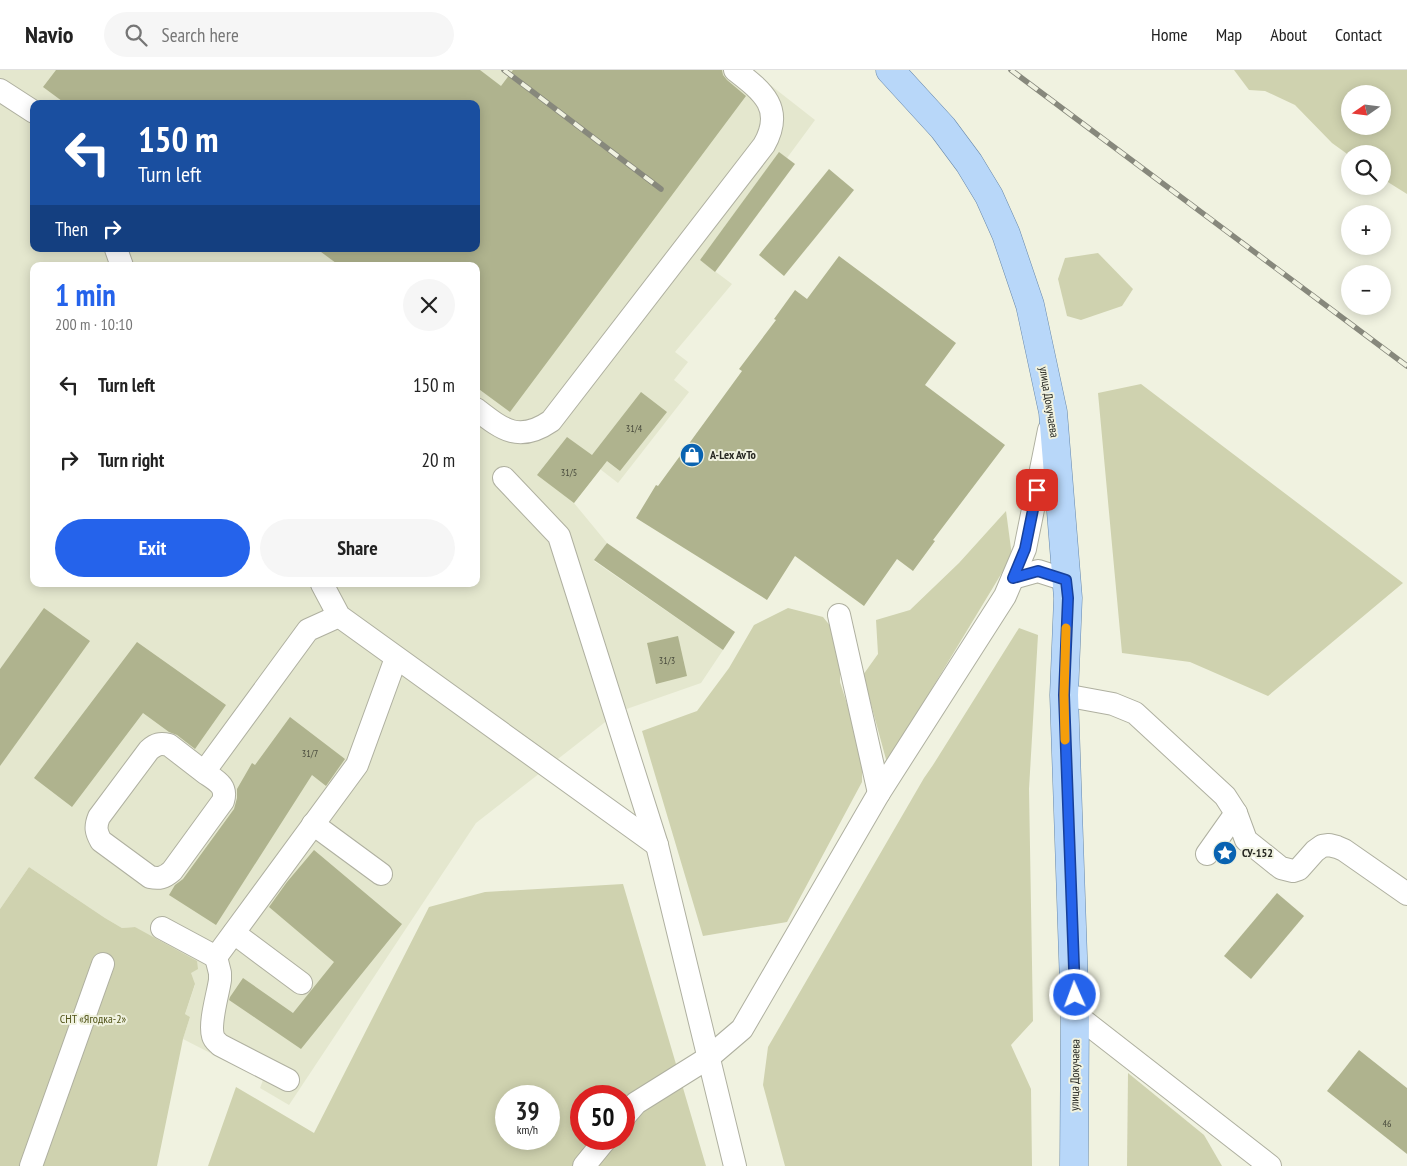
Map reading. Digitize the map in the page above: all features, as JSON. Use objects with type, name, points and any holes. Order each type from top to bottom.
[{"type":"main road","name":"улица Докучаева","points":[[890,70],[944,128],[969,163],[989,196],[1006,234],[1030,305],[1053,412],[1068,598],[1064,695],[1075,1014],[1074,1166]]},
{"type":"street","points":[[480,412],[496,425],[514,432],[525,433],[539,429],[551,421],[764,145],[770,134],[772,114],[762,93],[735,70]]},
{"type":"street","points":[[0,90],[30,109]]},
{"type":"street","points":[[635,1104],[708,1058],[742,1030],[879,793],[1005,596],[1025,549],[1053,412]]},
{"type":"street","points":[[504,478],[559,536],[656,845],[735,1166]]},
{"type":"street","points":[[1013,578],[1038,571],[1066,580]]},
{"type":"street","points":[[324,587],[339,616],[656,845]]},
{"type":"street","points":[[839,615],[879,793]]},
{"type":"street","points":[[204,772],[308,630],[339,616]]},
{"type":"street","points":[[216,957],[357,765],[396,658]]},
{"type":"street","points":[[1064,695],[1113,704],[1136,713],[1225,796],[1236,813],[1246,840],[1281,868],[1293,872],[1299,869],[1322,846],[1337,846],[1407,894]]},
{"type":"street","points":[[162,743],[169,746],[204,772],[219,782],[224,788],[223,801],[172,871],[165,877],[157,879],[150,877],[101,841],[96,833],[99,818],[149,750],[155,745],[162,743]]},
{"type":"street","points":[[1207,854],[1236,813]]},
{"type":"street","points":[[314,824],[381,874]]},
{"type":"street","points":[[162,928],[216,957],[219,965],[220,980],[211,1026],[214,1040],[220,1045],[288,1080]]},
{"type":"street","points":[[234,933],[301,983]]},
{"type":"street","points":[[31,1166],[103,964]]},
{"type":"street","points":[[1075,1014],[1270,1166]]},
{"type":"street","points":[[584,1166],[597,1150]]},
{"type":"shaded area","points":[[0,70],[751,70],[815,120],[787,158],[779,153],[700,260],[732,284],[675,352],[688,362],[674,380],[689,392],[618,483],[600,469],[574,503],[607,543],[594,561],[723,650],[701,683],[618,712],[476,823],[289,1105],[260,1088],[263,1080],[183,1039],[190,1017],[185,1014],[195,985],[135,927],[122,928],[29,867],[0,909]]},
{"type":"green space","points":[[1234,70],[1407,70],[1407,194],[1391,184],[1391,145],[1341,145],[1341,150],[1332,143],[1295,105],[1265,91],[1249,90]]},
{"type":"green space","points":[[1098,253],[1133,289],[1122,306],[1081,320],[1067,316],[1058,279],[1065,258]]},
{"type":"green space","points":[[1141,384],[1403,583],[1268,696],[1190,662],[1122,653],[1098,393]]},
{"type":"green space","points":[[1006,511],[1012,556],[887,763],[863,675],[878,654],[876,620],[910,610],[959,563]]},
{"type":"green space","points":[[788,608],[823,617],[840,638],[840,682],[862,751],[862,782],[787,922],[703,936],[642,731],[697,711],[729,668],[754,625]]},
{"type":"green space","points":[[1019,628],[1038,635],[1029,789],[1033,1021],[1011,1045],[1031,1089],[1032,1166],[785,1166],[763,1085],[768,1047],[924,778]]},
{"type":"green space","name":"СНТ «Ягодка-2»","points":[[29,867],[122,928],[135,927],[197,961],[198,969],[191,973],[195,984],[185,1014],[190,1017],[183,1039],[157,1166],[0,1166],[0,909]]},
{"type":"green space","points":[[623,884],[706,1166],[208,1166],[236,1087],[314,1133],[429,907],[485,892]]},
{"type":"green space","points":[[1128,1073],[1204,1135],[1222,1166],[1127,1166]]},
{"type":"building","points":[[56,70],[480,70],[501,86],[513,70],[722,70],[727,80],[746,96],[510,412],[480,390],[480,262],[335,262],[321,252],[480,252],[480,100],[61,100],[43,87]]},
{"type":"building","points":[[779,152],[795,164],[715,272],[700,260]]},
{"type":"building","points":[[829,169],[854,190],[784,276],[759,255]]},
{"type":"building","points":[[839,256],[956,343],[925,385],[1005,445],[933,540],[935,541],[913,571],[897,559],[864,606],[795,556],[767,600],[636,518],[656,485],[658,486],[742,371],[739,369],[776,320],[774,319],[795,290],[807,299]]},
{"type":"building","points":[[641,392],[667,412],[620,471],[607,461],[574,503],[537,475],[567,437],[592,455]]},
{"type":"building","points":[[607,543],[735,632],[723,650],[594,560]]},
{"type":"building","points":[[44,608],[90,641],[0,766],[0,669]]},
{"type":"building","points":[[678,636],[687,676],[656,684],[647,643]]},
{"type":"building","points":[[137,642],[226,705],[195,749],[143,713],[72,807],[34,778]]},
{"type":"building","points":[[290,717],[345,759],[326,786],[312,775],[216,925],[169,895],[175,885],[183,879],[234,809],[237,789],[252,763],[255,765]]},
{"type":"building","points":[[314,850],[402,924],[301,1049],[229,1000],[243,978],[293,1013],[334,962],[269,907]]},
{"type":"building","points":[[1277,893],[1304,916],[1251,979],[1224,956]]},
{"type":"building","points":[[1359,1050],[1407,1088],[1407,1154],[1327,1091]]},
{"type":"railway","points":[[504,70],[661,189]]},
{"type":"railway","points":[[1011,70],[1407,366]]},
{"type":"slow traffic","points":[[1065,740],[1066,628]]},
{"type":"place","name":"A-Lex AvTo","points":[[692,455]]},
{"type":"place","name":"СУ-152","points":[[1225,853]]},
{"type":"route","points":[[1037,490],[1025,549],[1013,578],[1038,571],[1066,580],[1068,598],[1064,695],[1075,995]]}]
